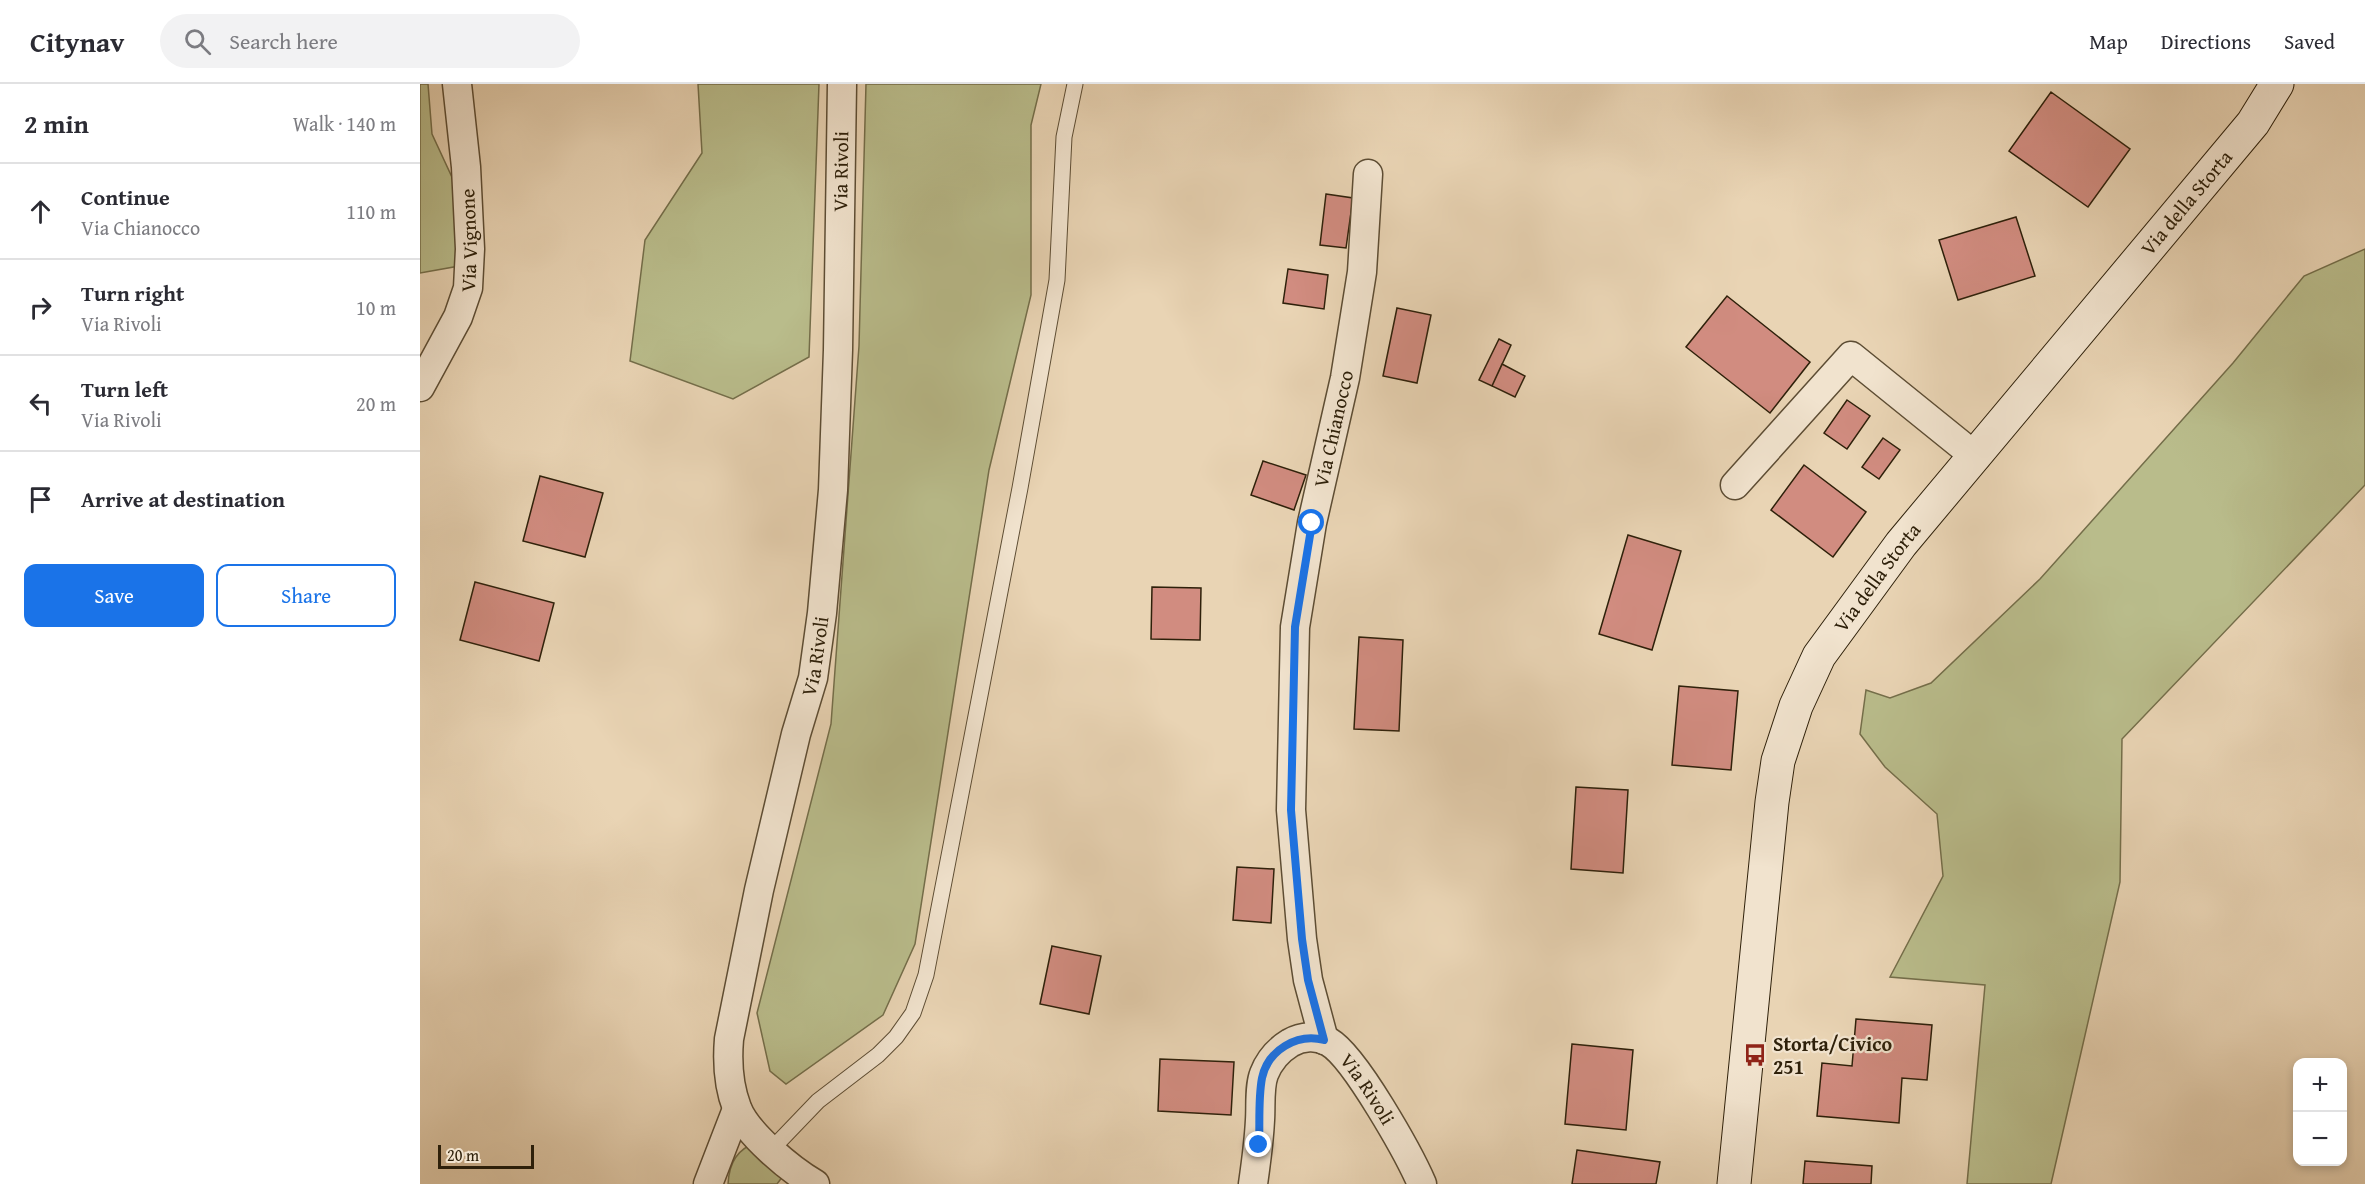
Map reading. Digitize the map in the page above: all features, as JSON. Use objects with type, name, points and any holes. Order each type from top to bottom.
[{"type":"main road","name":"Via della Storta","points":[[1734,1184],[1772,802],[1779,761],[1796,706],[1819,656],[1868,587],[2253,123],[2277,84]]},
{"type":"street","name":"Via Vignone","points":[[420,387],[458,317],[468,288],[470,249],[466,166],[457,84]]},
{"type":"street","name":"Via Rivoli","points":[[814,1184],[770,1151],[737,1109],[727,1065],[729,1039],[759,890],[796,734],[813,678],[822,613],[833,490],[842,84]]},
{"type":"street","name":"Via Chianocco","points":[[1324,1040],[1308,980],[1302,939],[1291,810],[1295,627],[1312,523],[1347,367],[1362,272],[1368,174]]},
{"type":"street","points":[[1735,485],[1851,356],[1976,457]]},
{"type":"street","name":"Via Rivoli","points":[[1253,1184],[1259,1145],[1262,1077],[1267,1066],[1282,1048],[1294,1041],[1309,1037],[1324,1040],[1334,1046],[1354,1068],[1411,1159],[1422,1184]]},
{"type":"street","points":[[708,1184],[737,1109]]},
{"type":"lane","points":[[770,1151],[818,1101],[878,1055],[896,1037],[913,1013],[926,975],[1020,488],[1057,280],[1064,137],[1074,84]]},
{"type":"green space","points":[[420,84],[428,84],[432,134],[463,201],[459,266],[420,273]]},
{"type":"green space","points":[[698,84],[819,84],[809,357],[733,399],[630,361],[645,240],[702,153]]},
{"type":"green space","points":[[866,84],[1041,84],[1031,125],[1031,295],[989,470],[915,944],[883,1015],[786,1084],[770,1071],[757,1013],[831,724],[859,346]]},
{"type":"green space","points":[[2365,249],[2365,485],[2122,739],[2120,882],[2051,1184],[1967,1184],[1985,985],[1890,977],[1943,876],[1937,814],[1885,767],[1860,734],[1866,690],[1890,698],[1931,683],[2040,579],[2233,363],[2304,276]]},
{"type":"green space","points":[[756,1143],[783,1176],[777,1184],[728,1184],[735,1158],[743,1149]]},
{"type":"building","points":[[2051,92],[2130,149],[2088,207],[2009,151]]},
{"type":"building","points":[[1326,194],[1353,198],[1346,248],[1320,245]]},
{"type":"building","points":[[2016,217],[2035,276],[1958,300],[1939,240]]},
{"type":"building","points":[[1288,269],[1328,275],[1324,309],[1283,303]]},
{"type":"building","points":[[1727,296],[1810,362],[1770,413],[1686,347]]},
{"type":"building","points":[[1397,308],[1431,315],[1417,383],[1383,376]]},
{"type":"building","points":[[1499,339],[1511,345],[1492,386],[1479,380]]},
{"type":"building","points":[[1502,364],[1525,376],[1515,397],[1492,386]]},
{"type":"building","points":[[1847,400],[1870,416],[1847,449],[1824,433]]},
{"type":"building","points":[[1883,438],[1900,450],[1879,479],[1862,467]]},
{"type":"building","points":[[1263,461],[1306,475],[1294,510],[1251,495]]},
{"type":"building","points":[[1804,465],[1866,512],[1833,557],[1771,510]]},
{"type":"building","points":[[540,476],[603,493],[585,557],[523,541]]},
{"type":"building","points":[[1628,535],[1681,551],[1652,650],[1599,634]]},
{"type":"building","points":[[475,582],[554,603],[539,661],[460,640]]},
{"type":"building","points":[[1152,587],[1201,588],[1200,640],[1151,639]]},
{"type":"building","points":[[1359,637],[1403,640],[1399,731],[1354,729]]},
{"type":"building","points":[[1679,686],[1738,691],[1731,770],[1672,765]]},
{"type":"building","points":[[1576,787],[1628,790],[1623,873],[1571,869]]},
{"type":"building","points":[[1237,867],[1274,869],[1271,923],[1233,920]]},
{"type":"building","points":[[1052,946],[1101,956],[1089,1014],[1040,1004]]},
{"type":"building","points":[[1856,1019],[1932,1025],[1927,1080],[1902,1078],[1899,1123],[1817,1116],[1822,1063],[1852,1066]]},
{"type":"building","points":[[1572,1044],[1633,1050],[1626,1130],[1565,1124]]},
{"type":"building","points":[[1160,1059],[1234,1062],[1231,1115],[1158,1111]]},
{"type":"building","points":[[1577,1150],[1660,1162],[1656,1184],[1572,1184]]},
{"type":"building","points":[[1805,1161],[1872,1166],[1871,1184],[1803,1184]]},
{"type":"place","name":"Storta/Civico 251","points":[[1755,1055]]},
{"type":"route","points":[[1259,1145],[1262,1077],[1271,1059],[1282,1048],[1302,1038],[1324,1040],[1308,980],[1302,939],[1291,810],[1295,627],[1312,523]]}]
